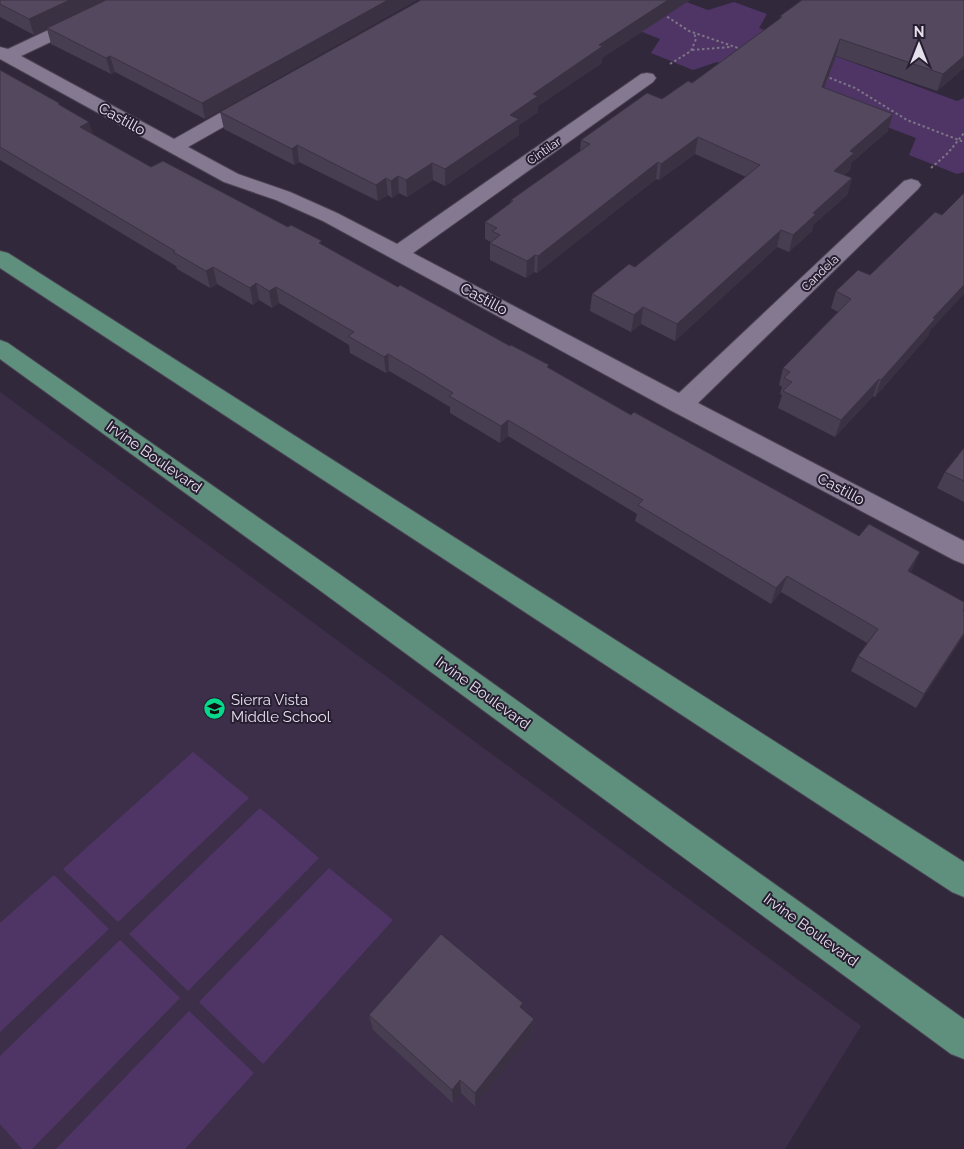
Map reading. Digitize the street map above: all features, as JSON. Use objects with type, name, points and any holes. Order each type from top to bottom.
[{"type":"main road","points":[[0,258],[964,881]]},
{"type":"main road","name":"Irvine Boulevard","points":[[0,348],[336,587],[964,1041]]},
{"type":"street","points":[[4,54],[125,0]]},
{"type":"street","name":"Castillo","points":[[4,54],[232,178],[283,196],[330,217],[681,405],[964,553]]},
{"type":"street","name":"Cintilar","points":[[398,253],[648,78]]},
{"type":"street","points":[[174,147],[269,93]]},
{"type":"street","name":"Candela","points":[[681,405],[911,185]]},
{"type":"path","points":[[660,10],[669,20],[694,33],[741,49]]},
{"type":"path","points":[[691,50],[696,39],[694,33]]},
{"type":"path","points":[[648,78],[691,50],[732,47]]},
{"type":"path","points":[[820,74],[855,88],[907,120],[964,142]]},
{"type":"path","points":[[911,185],[948,153],[964,133]]},
{"type":"shaded area","points":[[590,0],[681,0],[708,10],[734,2],[767,14],[759,28],[957,101],[964,98],[964,172],[957,174],[909,155],[916,138],[717,62],[693,70],[651,53],[660,39],[579,7]]},
{"type":"shaded area","name":"Sierra Vista Middle School","points":[[0,392],[861,1026],[785,1149],[0,1149]]},
{"type":"shaded area","points":[[193,752],[249,798],[118,922],[63,869]]},
{"type":"shaded area","points":[[260,808],[319,858],[188,991],[129,934]]},
{"type":"shaded area","points":[[329,868],[393,920],[263,1064],[199,1002]]},
{"type":"shaded area","points":[[54,875],[109,929],[0,1032],[0,923]]},
{"type":"shaded area","points":[[120,940],[180,998],[32,1149],[22,1149],[0,1124],[0,1056]]},
{"type":"shaded area","points":[[189,1011],[254,1073],[185,1149],[56,1149]]},
{"type":"building","points":[[0,0],[70,0],[29,19],[0,4]]},
{"type":"building","points":[[106,0],[388,0],[202,103],[110,56],[106,58],[47,28]]},
{"type":"building","points":[[421,0],[668,0],[599,45],[603,46],[533,94],[538,96],[510,115],[519,119],[445,169],[432,163],[406,180],[398,176],[391,181],[386,178],[376,185],[297,145],[292,149],[220,112]]},
{"type":"building","points":[[802,0],[964,0],[964,56],[943,74],[840,39],[822,87],[893,114],[850,151],[854,153],[834,171],[852,178],[813,213],[816,214],[793,235],[781,230],[677,324],[643,307],[634,315],[592,294],[629,264],[635,267],[760,165],[698,137],[661,164],[658,162],[538,256],[535,255],[527,261],[490,243],[500,235],[492,231],[497,228],[485,222],[513,201],[511,200],[590,144],[581,140],[647,93],[662,99],[688,81],[692,83],[782,17],[780,16]]},
{"type":"building","points":[[0,70],[89,122],[80,127],[151,167],[163,161],[288,227],[291,225],[322,241],[319,243],[398,287],[400,285],[510,346],[549,365],[547,367],[631,415],[634,412],[859,536],[869,524],[920,552],[908,571],[964,602],[964,633],[924,694],[858,656],[878,629],[787,576],[776,588],[638,505],[643,500],[508,420],[501,426],[449,396],[453,393],[388,354],[384,357],[348,336],[354,332],[276,287],[269,291],[256,283],[250,288],[213,267],[206,271],[0,147]]},
{"type":"building","points":[[964,193],[964,285],[933,318],[935,319],[881,380],[879,379],[841,420],[783,391],[792,382],[784,378],[790,372],[783,368],[851,299],[836,291],[858,270],[870,275],[935,212],[942,215]]},
{"type":"building","points":[[964,448],[964,481],[945,472]]},
{"type":"building","points":[[441,934],[523,1003],[520,1007],[534,1019],[475,1093],[460,1080],[452,1090],[369,1015]]},
{"type":"place","name":"Sierra Vista Middle School","points":[[215,709]]}]
